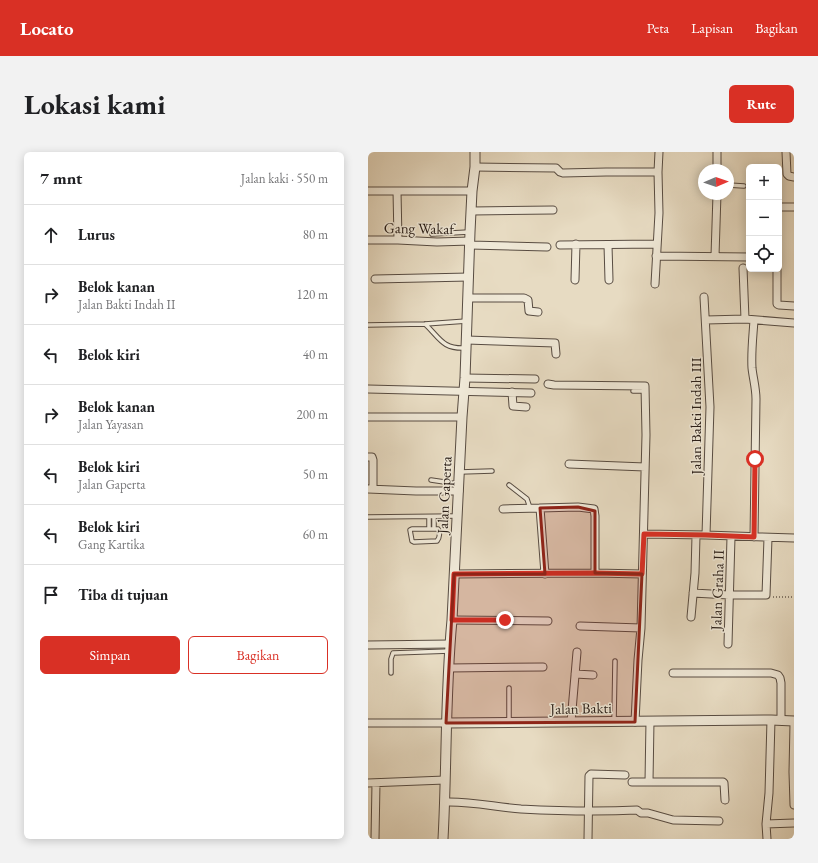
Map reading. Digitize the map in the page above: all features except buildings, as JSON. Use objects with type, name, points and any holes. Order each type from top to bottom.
[{"type":"street","name":"Jalan Gaperta","points":[[443,839],[446,723],[467,344],[469,277],[472,241],[472,191],[475,152]]},
{"type":"street","points":[[655,284],[659,214],[659,152]]},
{"type":"street","points":[[717,152],[717,164]]},
{"type":"street","points":[[786,152],[787,174],[794,177]]},
{"type":"street","points":[[475,167],[556,168],[563,173],[658,172]]},
{"type":"street","points":[[368,191],[472,191]]},
{"type":"street","points":[[398,191],[398,240]]},
{"type":"street","points":[[715,256],[717,200]]},
{"type":"street","points":[[782,208],[794,207]]},
{"type":"street","points":[[472,211],[553,210]]},
{"type":"street","name":"Gang Wakaf","points":[[368,240],[437,242],[472,241],[547,247]]},
{"type":"street","points":[[575,280],[576,244]]},
{"type":"street","points":[[560,245],[657,244]]},
{"type":"street","points":[[608,245],[609,280]]},
{"type":"street","points":[[656,256],[746,257]]},
{"type":"street","points":[[743,268],[745,319]]},
{"type":"street","points":[[776,272],[777,304],[794,306]]},
{"type":"street","points":[[375,279],[469,277]]},
{"type":"street","name":"Jalan Bakti Indah III","points":[[704,297],[710,408],[706,535]]},
{"type":"street","points":[[468,298],[524,298],[528,300],[529,311],[538,312]]},
{"type":"street","points":[[706,320],[745,319],[794,323]]},
{"type":"street","points":[[754,320],[752,366],[756,392],[754,537]]},
{"type":"street","points":[[467,344],[555,343],[556,354]]},
{"type":"street","points":[[465,378],[535,379]]},
{"type":"street","points":[[548,384],[645,386],[646,435],[644,534],[641,628],[635,722]]},
{"type":"street","points":[[368,390],[531,393]]},
{"type":"street","points":[[512,392],[513,406],[526,407]]},
{"type":"street","points":[[368,417],[462,417]]},
{"type":"street","points":[[368,457],[372,457],[373,459],[370,489],[416,491],[459,487]]},
{"type":"street","points":[[569,464],[645,467]]},
{"type":"street","points":[[503,509],[578,507],[594,509],[595,573]]},
{"type":"street","points":[[540,508],[545,574]]},
{"type":"street","points":[[644,534],[794,538]]},
{"type":"street","points":[[691,617],[696,536]]},
{"type":"street","name":"Jalan Graha II","points":[[728,644],[731,537]]},
{"type":"street","points":[[693,593],[766,595],[768,538]]},
{"type":"street","points":[[454,574],[642,574]]},
{"type":"street","points":[[452,620],[548,621]]},
{"type":"street","points":[[580,626],[641,628]]},
{"type":"street","points":[[368,645],[450,647]]},
{"type":"street","points":[[571,722],[577,652]]},
{"type":"street","points":[[449,668],[543,667]]},
{"type":"street","points":[[674,673],[775,674],[780,678],[781,720]]},
{"type":"street","points":[[574,674],[593,675]]},
{"type":"street","points":[[767,839],[766,824],[769,793],[771,720]]},
{"type":"street","points":[[649,782],[650,721]]},
{"type":"street","name":"Jalan Bakti","points":[[368,723],[794,721]]},
{"type":"street","points":[[794,724],[794,804]]},
{"type":"street","points":[[588,839],[589,775],[625,775]]},
{"type":"street","points":[[368,783],[445,780]]},
{"type":"street","points":[[632,782],[723,782],[725,800]]},
{"type":"street","points":[[375,839],[376,783]]},
{"type":"street","points":[[445,802],[480,803],[520,808],[588,811],[637,810],[641,813],[648,813],[673,820],[719,821]]},
{"type":"street","points":[[766,824],[794,823]]},
{"type":"lane","points":[[734,185],[744,186]]},
{"type":"lane","points":[[432,234],[472,241]]},
{"type":"lane","points":[[368,325],[425,324],[467,321]]},
{"type":"lane","points":[[425,324],[446,345],[453,348],[467,344]]},
{"type":"lane","points":[[633,391],[646,391]]},
{"type":"lane","points":[[460,472],[492,471]]},
{"type":"lane","points":[[431,480],[459,487]]},
{"type":"lane","points":[[509,485],[527,499],[530,508]]},
{"type":"lane","points":[[368,517],[457,516]]},
{"type":"lane","points":[[429,517],[431,529]]},
{"type":"lane","points":[[431,529],[434,517]]},
{"type":"lane","points":[[412,528],[431,529],[438,529],[438,541],[412,541],[410,530],[412,528]]},
{"type":"lane","points":[[391,673],[391,659],[393,653],[450,647]]},
{"type":"lane","points":[[614,721],[615,661]]},
{"type":"lane","points":[[509,688],[509,723]]},
{"type":"path","points":[[766,595],[770,597],[794,597]]},
{"type":"highlighted area","points":[[578,507],[595,511],[595,573],[642,574],[635,722],[446,723],[454,574],[545,574],[540,508]]},
{"type":"route","points":[[505,620],[452,620],[454,574],[642,574],[644,534],[754,537],[755,459]]}]
